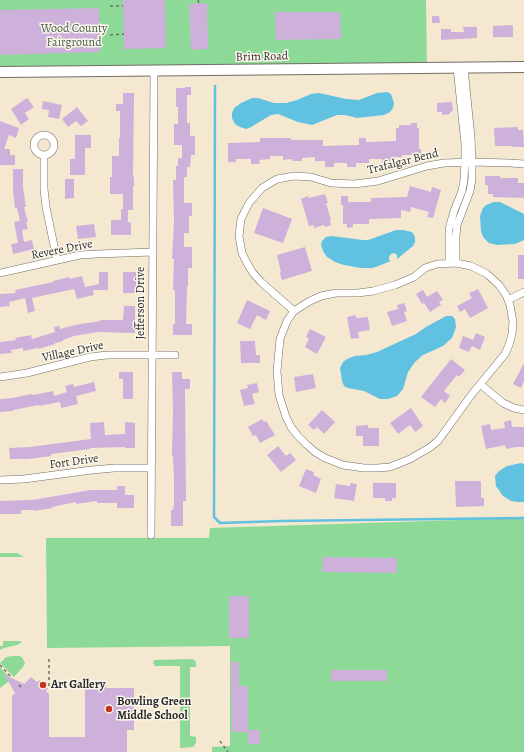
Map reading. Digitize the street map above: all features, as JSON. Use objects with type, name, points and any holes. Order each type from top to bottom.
[{"type":"street","name":"Brim Road","points":[[0,72],[524,67]]},
{"type":"street","points":[[453,263],[458,225],[470,191],[472,179],[465,144],[461,68]]},
{"type":"street","name":"Jefferson Drive","points":[[151,535],[154,71]]},
{"type":"street","points":[[44,155],[44,189],[46,207],[57,260]]},
{"type":"street","name":"Trafalgar Bend","points":[[294,312],[257,277],[242,253],[239,236],[241,218],[249,203],[262,188],[277,179],[294,176],[311,177],[343,184],[367,183],[378,181],[410,170],[444,163],[469,162],[524,164]]},
{"type":"street","name":"Revere Drive","points":[[0,273],[80,256],[153,252]]},
{"type":"street","points":[[453,263],[471,266],[487,274],[499,285],[508,300],[513,322],[509,345],[504,354],[438,441],[420,454],[390,467],[364,468],[344,465],[325,458],[306,444],[291,426],[282,406],[277,383],[277,360],[280,339],[287,321],[294,312],[310,301],[321,296],[336,293],[373,291],[395,285],[414,277],[425,268],[437,264],[453,263]]},
{"type":"street","points":[[508,300],[524,292]]},
{"type":"street","name":"Village Drive","points":[[0,377],[27,373],[90,357],[107,355],[175,355]]},
{"type":"street","points":[[480,384],[504,403],[514,408],[524,410]]},
{"type":"street","name":"Fort Drive","points":[[0,480],[24,479],[114,468],[151,468]]},
{"type":"path","points":[[110,6],[123,6]]},
{"type":"path","points":[[110,35],[124,34]]},
{"type":"path","points":[[49,659],[49,686]]},
{"type":"path","points":[[0,665],[12,678]]},
{"type":"path","points":[[220,741],[228,752]]},
{"type":"green space","name":"Wood County Fairground","points":[[0,0],[426,0],[427,68],[0,72]]},
{"type":"green space","points":[[524,518],[524,752],[212,752],[212,747],[230,746],[230,646],[47,648],[46,538],[209,538],[210,528]]},
{"type":"green space","points":[[0,553],[17,553],[24,557],[0,557]]},
{"type":"green space","points":[[3,641],[21,641],[21,643],[0,650],[0,646],[3,646]]},
{"type":"green space","points":[[6,657],[22,657],[25,663],[14,677],[0,663]]},
{"type":"green space","points":[[193,659],[196,662],[196,667],[190,667],[190,736],[196,737],[196,743],[193,747],[180,748],[180,666],[155,666],[153,663],[154,660]]},
{"type":"green space","points":[[0,667],[10,678],[8,682],[0,688]]},
{"type":"water","points":[[387,92],[391,94],[394,103],[390,112],[384,115],[357,118],[337,115],[312,125],[298,122],[278,114],[271,115],[246,129],[235,124],[232,118],[234,108],[252,98],[258,98],[274,103],[286,103],[311,94],[319,93],[346,99],[359,100],[377,93]]},
{"type":"water","points":[[494,202],[500,202],[524,214],[524,240],[515,244],[497,245],[489,243],[483,237],[480,216],[486,205]]},
{"type":"water","points":[[396,230],[412,232],[415,237],[413,246],[397,259],[397,255],[394,253],[391,254],[389,260],[391,261],[373,268],[361,268],[335,262],[327,257],[321,245],[322,241],[326,237],[331,236],[368,240]]},
{"type":"water","points":[[446,316],[452,316],[455,319],[456,327],[452,338],[443,346],[423,355],[415,362],[408,372],[403,389],[397,396],[388,399],[380,399],[364,391],[344,386],[340,368],[343,362],[347,359],[377,352],[416,334]]},
{"type":"water","points":[[521,463],[524,464],[524,502],[511,501],[503,496],[496,486],[495,476],[499,471],[507,466]]},
{"type":"building","points":[[123,0],[165,0],[166,48],[124,49]]},
{"type":"building","points":[[207,3],[208,49],[191,50],[189,4]]},
{"type":"building","points":[[99,8],[100,52],[0,55],[0,10]]},
{"type":"building","points":[[275,12],[340,12],[341,39],[276,40]]},
{"type":"building","points":[[432,16],[439,16],[440,23],[432,23]]},
{"type":"building","points":[[513,25],[513,37],[493,37],[493,26]]},
{"type":"building","points":[[463,27],[477,27],[477,38],[441,40],[441,29],[451,29],[451,32],[464,32]]},
{"type":"building","points":[[191,87],[191,95],[187,95],[187,123],[190,123],[190,136],[195,136],[195,155],[191,155],[190,167],[187,167],[187,177],[184,177],[184,203],[192,203],[192,216],[189,216],[189,233],[184,233],[184,247],[192,247],[192,268],[188,268],[186,324],[192,324],[192,335],[173,335],[173,324],[175,324],[175,290],[173,290],[174,259],[172,259],[174,222],[173,180],[176,180],[176,166],[178,166],[178,158],[182,158],[182,145],[174,145],[174,124],[178,124],[176,88]]},
{"type":"building","points":[[123,93],[134,93],[133,210],[128,210],[128,222],[131,223],[131,235],[111,235],[111,220],[121,220],[121,209],[123,209],[123,194],[110,194],[110,177],[112,177],[112,156],[119,156],[120,111],[116,111],[116,104],[123,104]]},
{"type":"building","points":[[27,98],[34,107],[25,113],[29,119],[21,125],[11,109]]},
{"type":"building","points":[[43,101],[62,105],[59,119],[48,117],[49,110],[42,109]]},
{"type":"building","points":[[452,102],[453,111],[450,112],[450,114],[442,115],[442,112],[437,112],[437,103]]},
{"type":"building","points":[[77,107],[88,121],[81,126],[76,121],[68,127],[62,119]]},
{"type":"building","points":[[0,121],[19,128],[16,138],[9,135],[4,149],[10,149],[10,155],[15,155],[15,165],[0,165]]},
{"type":"building","points":[[411,123],[417,123],[417,128],[419,128],[419,149],[421,149],[421,155],[402,155],[402,157],[391,157],[391,163],[382,163],[382,159],[369,159],[369,163],[356,163],[356,167],[347,167],[347,163],[334,163],[334,167],[325,167],[325,161],[315,161],[315,157],[302,158],[302,161],[293,161],[292,159],[283,160],[283,156],[270,156],[270,159],[259,160],[260,164],[251,164],[251,159],[236,159],[236,162],[228,162],[228,143],[260,142],[260,138],[323,140],[323,146],[359,145],[359,138],[366,138],[366,142],[396,141],[396,128],[399,128],[399,125],[411,125]]},
{"type":"building","points":[[518,127],[518,130],[523,130],[524,147],[495,146],[494,128]]},
{"type":"building","points":[[75,135],[91,135],[91,148],[85,148],[85,175],[70,175],[70,159],[75,159]]},
{"type":"building","points":[[13,169],[23,169],[23,188],[26,207],[24,207],[28,222],[26,222],[28,229],[22,230],[24,242],[32,240],[34,249],[13,254],[11,244],[18,243],[14,222],[20,221],[17,208],[15,208]]},
{"type":"building","points":[[485,176],[518,178],[518,183],[524,183],[524,198],[493,197],[493,194],[488,194],[488,185],[485,185]]},
{"type":"building","points":[[65,179],[74,179],[74,198],[65,199]]},
{"type":"building","points":[[410,186],[431,192],[432,187],[441,190],[433,218],[427,217],[429,212],[411,207],[410,212],[401,210],[401,218],[369,219],[369,224],[353,224],[353,227],[347,228],[347,224],[343,224],[343,205],[341,205],[341,196],[348,196],[348,202],[371,202],[371,198],[407,197]]},
{"type":"building","points":[[325,194],[328,203],[326,203],[331,225],[325,227],[324,225],[314,228],[314,225],[309,226],[301,199],[308,196],[309,198]]},
{"type":"building","points":[[263,208],[292,219],[283,243],[254,233]]},
{"type":"building","points":[[94,224],[96,237],[78,239],[76,226]]},
{"type":"building","points":[[305,247],[312,271],[282,280],[277,255]]},
{"type":"building","points":[[518,255],[524,255],[524,279],[518,279]]},
{"type":"building","points":[[99,272],[108,272],[108,290],[93,290],[94,295],[77,299],[74,289],[32,298],[35,311],[28,313],[25,298],[9,302],[10,306],[0,307],[0,294],[16,293],[15,290],[69,277],[70,279],[82,276],[85,287],[99,284]]},
{"type":"building","points":[[123,272],[136,272],[136,293],[123,293]]},
{"type":"building","points":[[478,289],[488,308],[470,318],[465,309],[460,312],[457,306],[472,298],[469,293]]},
{"type":"building","points":[[423,290],[427,297],[437,291],[443,300],[439,302],[441,305],[430,312],[424,303],[422,304],[416,294]]},
{"type":"building","points":[[247,300],[270,311],[266,320],[257,315],[250,329],[237,323]]},
{"type":"building","points":[[404,303],[407,311],[404,312],[407,321],[392,326],[387,312],[398,309],[397,305]]},
{"type":"building","points":[[124,306],[135,306],[135,333],[97,332],[74,336],[38,349],[23,351],[23,348],[11,350],[12,353],[0,354],[0,342],[16,340],[15,338],[31,335],[32,339],[55,332],[54,327],[59,326],[60,329],[100,320],[123,320]]},
{"type":"building","points":[[356,315],[356,318],[368,317],[370,330],[358,332],[359,338],[351,339],[347,317]]},
{"type":"building","points":[[310,329],[326,337],[317,354],[305,347],[309,339],[306,337]]},
{"type":"building","points":[[476,333],[485,337],[480,350],[472,346],[469,352],[459,348],[463,336],[473,340]]},
{"type":"building","points":[[240,341],[255,341],[256,355],[260,355],[260,363],[241,363]]},
{"type":"building","points":[[451,359],[465,370],[459,377],[457,375],[444,391],[450,396],[445,403],[441,399],[435,407],[421,397]]},
{"type":"building","points":[[524,363],[524,381],[521,388],[513,384]]},
{"type":"building","points":[[119,372],[133,372],[133,399],[123,399],[123,379],[119,379]]},
{"type":"building","points":[[172,372],[182,372],[182,379],[190,379],[190,389],[185,389],[186,501],[183,501],[183,526],[171,526],[171,510],[173,510],[174,504],[172,456]]},
{"type":"building","points":[[313,374],[316,388],[296,392],[294,377]]},
{"type":"building","points":[[94,382],[96,391],[76,396],[78,404],[61,408],[60,402],[0,412],[0,399],[53,391],[54,396],[67,392],[65,386],[73,384],[74,387]]},
{"type":"building","points":[[257,383],[259,392],[252,394],[255,404],[244,406],[240,390],[248,388],[247,385]]},
{"type":"building","points":[[411,408],[423,426],[415,432],[410,425],[398,434],[390,423]]},
{"type":"building","points":[[322,410],[335,422],[324,434],[317,427],[314,430],[308,425]]},
{"type":"building","points":[[262,419],[264,422],[266,421],[275,435],[260,443],[256,435],[253,436],[248,427]]},
{"type":"building","points":[[511,420],[512,427],[524,427],[524,447],[506,449],[505,445],[486,449],[481,426],[490,424],[491,430],[505,428],[504,422]]},
{"type":"building","points":[[104,422],[105,435],[125,434],[125,422],[135,423],[135,448],[90,448],[51,454],[51,456],[28,459],[10,459],[9,448],[30,447],[91,439],[90,423]]},
{"type":"building","points":[[368,425],[368,428],[379,428],[379,446],[363,446],[363,436],[356,436],[356,426]]},
{"type":"building","points":[[278,446],[286,456],[290,453],[296,460],[281,472],[267,455]]},
{"type":"building","points":[[306,469],[314,472],[313,475],[321,479],[316,493],[299,486]]},
{"type":"building","points":[[455,481],[481,481],[481,498],[484,498],[484,506],[456,507]]},
{"type":"building","points":[[350,483],[357,484],[354,501],[334,498],[336,484],[350,486]]},
{"type":"building","points":[[373,483],[396,483],[396,498],[392,498],[392,501],[385,501],[385,498],[373,498]]},
{"type":"building","points":[[117,486],[125,486],[125,495],[134,495],[134,508],[117,508],[117,503],[97,503],[97,501],[76,504],[76,502],[35,511],[21,510],[21,514],[0,514],[0,501],[32,500],[91,490],[117,490]]},
{"type":"building","points":[[323,557],[397,558],[397,573],[322,572]]},
{"type":"building","points":[[229,596],[249,596],[249,638],[229,638]]},
{"type":"building","points":[[231,662],[239,662],[239,686],[248,686],[248,732],[232,732]]},
{"type":"building","points":[[331,670],[387,670],[387,681],[331,681]]},
{"type":"building","points":[[4,674],[24,684],[31,677],[37,682],[40,680],[48,689],[46,691],[49,694],[49,737],[85,737],[85,681],[106,681],[106,688],[134,688],[134,730],[127,730],[127,752],[12,752],[12,696],[15,693]]},
{"type":"building","points":[[248,730],[260,730],[260,744],[248,744]]},
{"type":"waterway","points":[[215,86],[214,517],[220,523],[524,518]]},
{"type":"place","name":"Art Gallery","points":[[43,685]]},
{"type":"place","name":"Bowling Green Middle School","points":[[109,709]]}]
